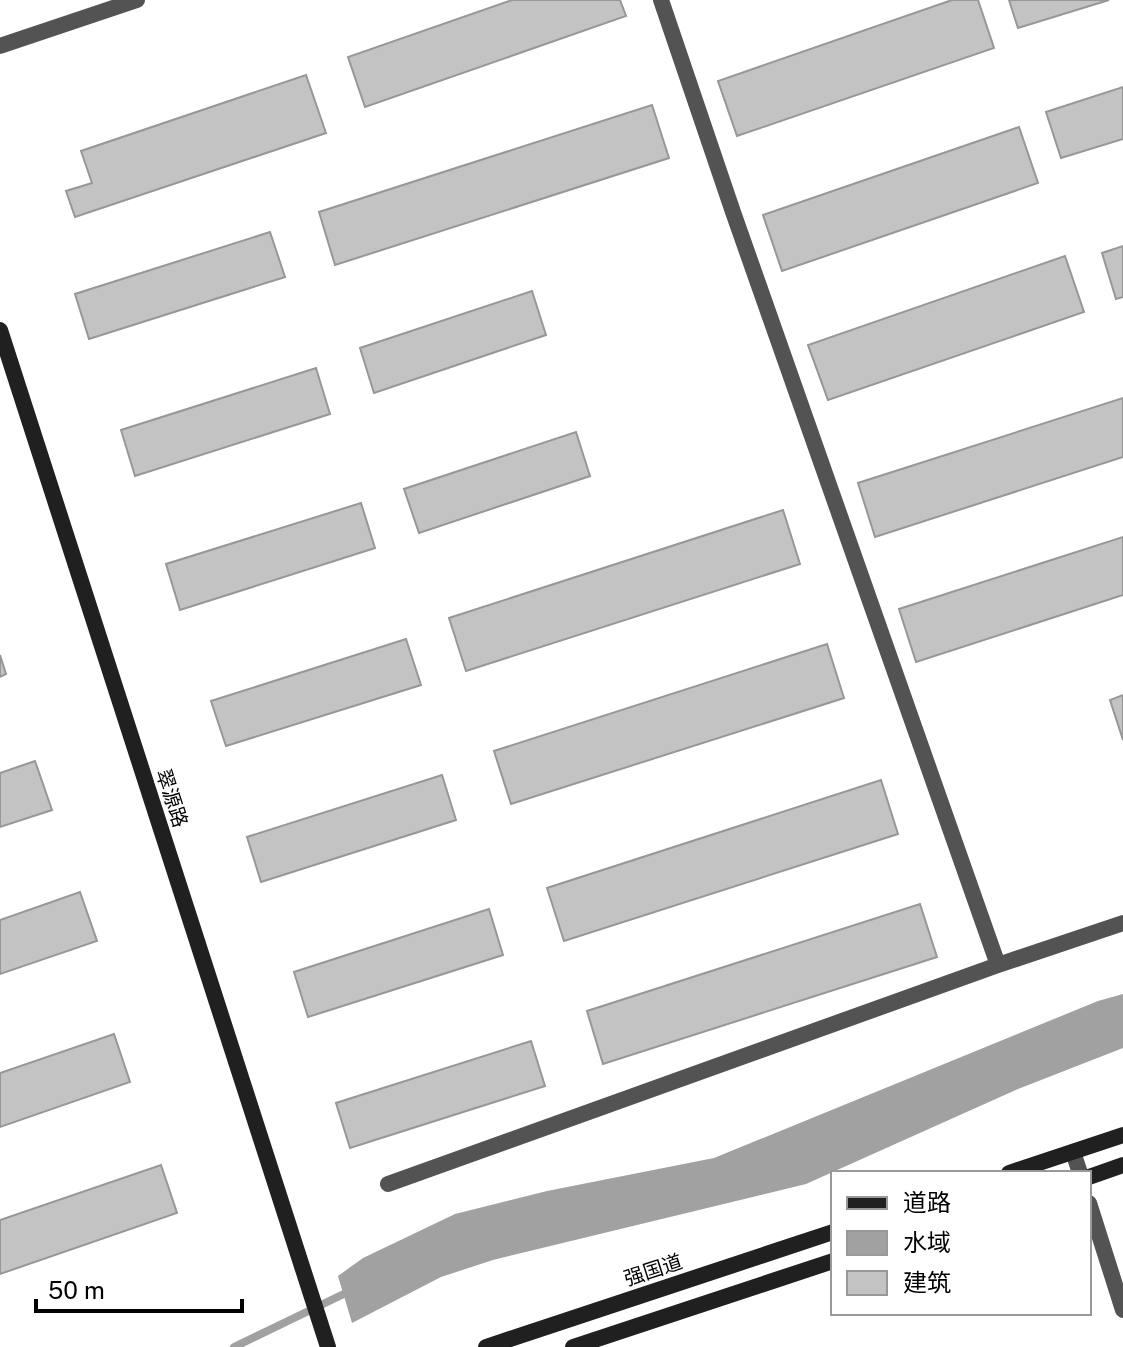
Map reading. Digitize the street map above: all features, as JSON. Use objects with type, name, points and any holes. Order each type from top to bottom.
[{"type":"street","points":[[0,46],[137,0]]},
{"type":"street","points":[[661,0],[738,228],[998,965]]},
{"type":"street","name":"翠源路","points":[[0,330],[326,1340]]},
{"type":"street","points":[[388,1184],[1123,923]]},
{"type":"street","points":[[1015,1171],[1123,1135]]},
{"type":"street","points":[[1073,1152],[1079,1171]]},
{"type":"street","points":[[1091,1176],[1123,1165]]},
{"type":"street","points":[[1091,1209],[1123,1310]]},
{"type":"street","name":"强国道","points":[[486,1347],[831,1233]]},
{"type":"street","points":[[573,1347],[831,1262]]},
{"type":"water","points":[[1123,994],[1123,1048],[1018,1089],[806,1184],[493,1260],[441,1277],[352,1323],[338,1276],[363,1258],[455,1214],[547,1191],[714,1158],[1098,1001]]},
{"type":"building","points":[[512,0],[620,0],[626,16],[365,107],[348,57]]},
{"type":"building","points":[[952,0],[978,0],[994,48],[737,136],[718,81]]},
{"type":"building","points":[[1009,0],[1109,0],[1018,28]]},
{"type":"building","points":[[306,75],[326,133],[75,217],[66,191],[92,183],[81,151]]},
{"type":"building","points":[[1123,87],[1123,139],[1061,158],[1046,112]]},
{"type":"building","points":[[652,105],[669,158],[335,265],[319,212]]},
{"type":"building","points":[[1019,127],[1038,183],[782,271],[763,215]]},
{"type":"building","points":[[270,232],[285,277],[89,339],[75,294]]},
{"type":"building","points":[[1123,246],[1123,297],[1116,299],[1102,253]]},
{"type":"building","points":[[1065,256],[1084,312],[828,400],[808,345]]},
{"type":"building","points":[[532,291],[546,335],[374,393],[360,348]]},
{"type":"building","points":[[316,368],[330,414],[135,476],[121,430]]},
{"type":"building","points":[[1123,398],[1123,457],[875,537],[858,483]]},
{"type":"building","points":[[576,432],[590,476],[419,533],[404,489]]},
{"type":"building","points":[[361,503],[375,548],[180,610],[166,564]]},
{"type":"building","points":[[783,510],[800,564],[466,671],[449,618]]},
{"type":"building","points":[[1123,537],[1123,595],[916,662],[899,609]]},
{"type":"building","points":[[406,639],[421,685],[226,746],[211,701]]},
{"type":"building","points":[[827,644],[844,698],[511,804],[494,751]]},
{"type":"building","points":[[0,655],[6,674],[0,677]]},
{"type":"building","points":[[1123,695],[1123,740],[1110,700]]},
{"type":"building","points":[[35,761],[52,810],[0,827],[0,773]]},
{"type":"building","points":[[442,775],[456,820],[261,882],[247,837]]},
{"type":"building","points":[[881,780],[898,834],[564,941],[547,888]]},
{"type":"building","points":[[80,892],[97,941],[0,974],[0,920]]},
{"type":"building","points":[[920,904],[937,957],[603,1064],[587,1011]]},
{"type":"building","points":[[489,909],[503,955],[308,1017],[294,972]]},
{"type":"building","points":[[114,1034],[130,1082],[0,1127],[0,1073]]},
{"type":"building","points":[[531,1041],[545,1086],[350,1148],[336,1103]]},
{"type":"building","points":[[161,1165],[177,1213],[0,1274],[0,1220]]},
{"type":"waterway","points":[[234,1347],[352,1290]]}]
